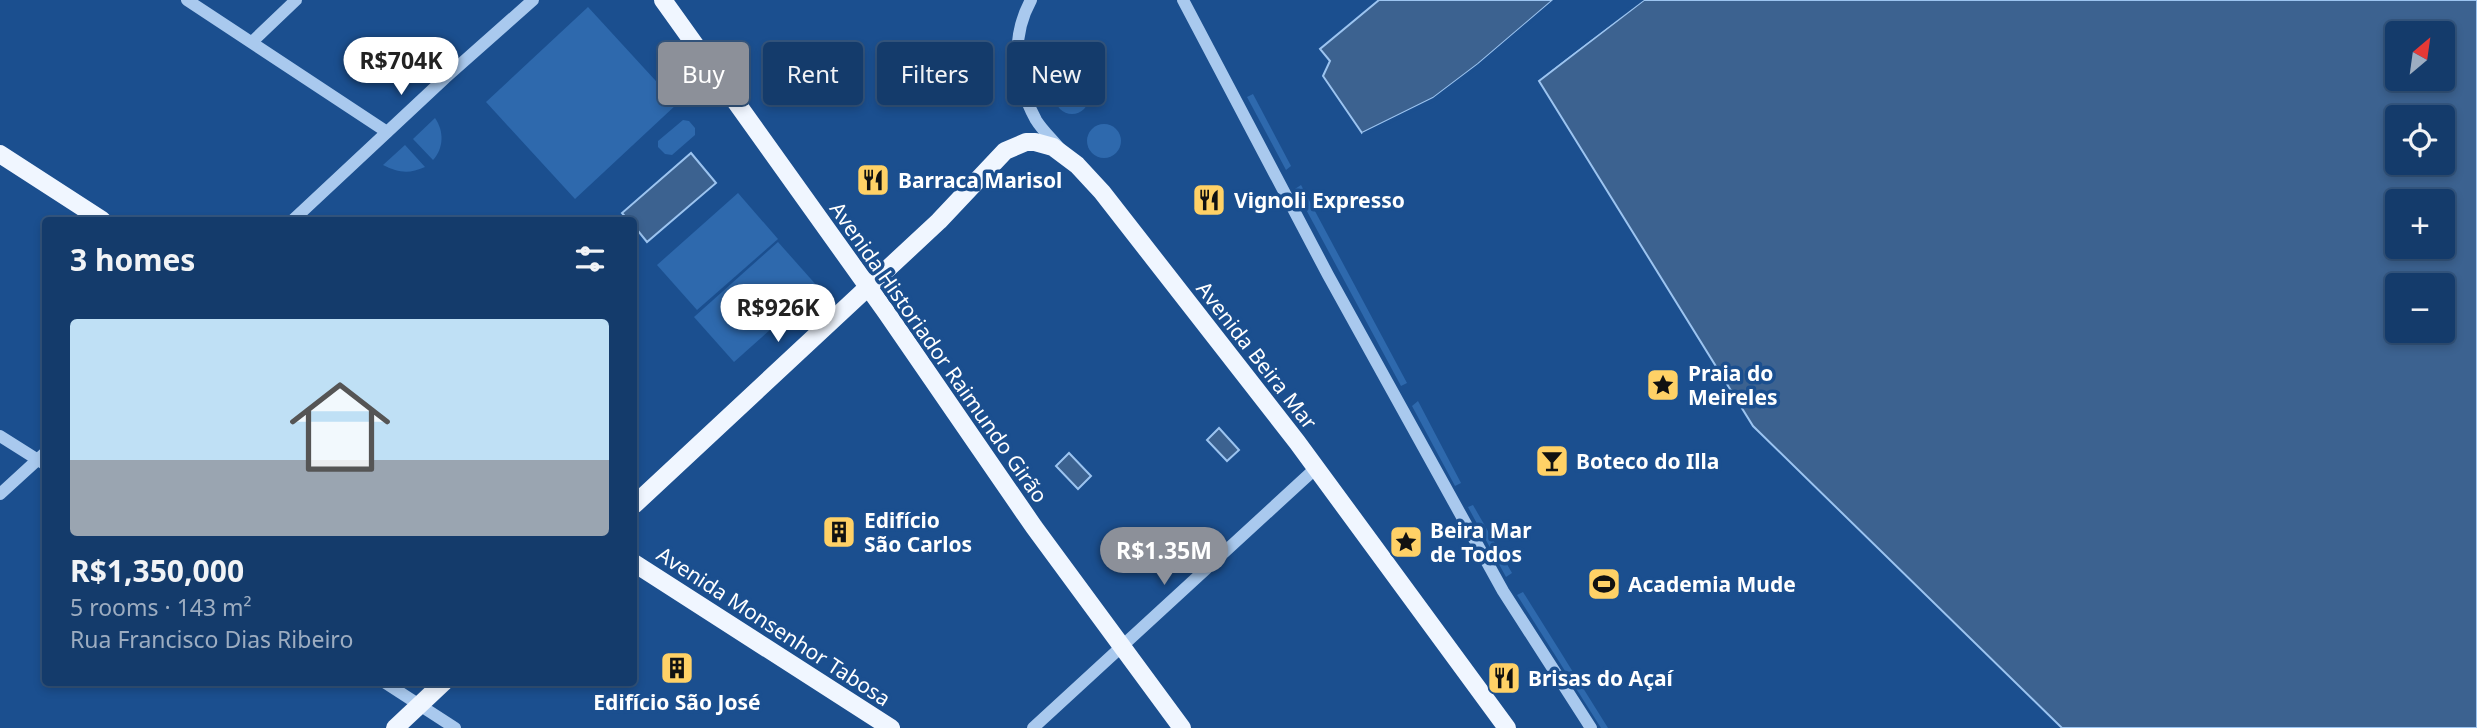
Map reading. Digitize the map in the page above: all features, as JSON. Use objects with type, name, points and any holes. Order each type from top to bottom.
[{"type":"main road","name":"Avenida Historiador Raimundo Girão","points":[[663,0],[1034,527],[1182,728]]},
{"type":"main road","points":[[637,502],[939,221],[1005,151],[1017,145],[1035,142],[1053,147],[1065,155]]},
{"type":"main road","points":[[0,154],[97,217]]},
{"type":"main road","name":"Avenida Beira Mar","points":[[1065,155],[1102,192],[1316,468],[1507,728]]},
{"type":"main road","name":"Avenida Monsenhor Tabosa","points":[[637,565],[891,728]]},
{"type":"main road","points":[[395,728],[440,686]]},
{"type":"street","points":[[187,0],[387,132]]},
{"type":"street","points":[[252,42],[296,0]]},
{"type":"street","points":[[296,217],[533,0]]},
{"type":"street","name":"Avenida Beira Mar","points":[[1031,0],[1018,31],[1021,82],[1037,121],[1065,155]]},
{"type":"street","points":[[1183,0],[1323,265],[1503,591],[1591,728]]},
{"type":"street","points":[[0,436],[42,458]]},
{"type":"street","points":[[0,494],[42,460]]},
{"type":"street","points":[[1033,728],[1316,468]]},
{"type":"street","points":[[390,686],[455,728]]},
{"type":"shaded area","points":[[1379,0],[1553,0],[1478,64],[1433,98],[1362,133],[1323,76],[1330,61],[1320,49]]},
{"type":"shaded area","points":[[1644,0],[2477,0],[2477,728],[2062,728],[1753,426],[1539,81]]},
{"type":"shaded area","points":[[588,7],[658,83],[658,105],[676,105],[575,199],[486,102]]},
{"type":"shaded area","points":[[1253,94],[1291,166],[1286,170],[1247,97]]},
{"type":"shaded area","points":[[1057,105],[1087,105],[1078,113],[1072,114]]},
{"type":"shaded area","points":[[435,118],[441,139],[433,160],[413,139]]},
{"type":"shaded area","points":[[683,120],[689,121],[695,128],[695,135],[672,155],[665,154],[658,147],[658,141]]},
{"type":"shaded area","points":[[1104,124],[1116,129],[1121,141],[1116,153],[1104,158],[1092,153],[1087,141],[1092,129]]},
{"type":"shaded area","points":[[405,145],[425,167],[404,172],[383,165]]},
{"type":"shaded area","points":[[691,153],[716,183],[647,242],[637,230],[637,217],[625,217],[622,213]]},
{"type":"shaded area","points":[[1301,185],[1407,383],[1401,386],[1295,189]]},
{"type":"shaded area","points":[[738,193],[778,239],[697,310],[657,265]]},
{"type":"shaded area","points":[[778,242],[818,287],[734,362],[694,317]]},
{"type":"shaded area","points":[[1418,401],[1461,483],[1455,486],[1412,406]]},
{"type":"shaded area","points":[[1219,428],[1239,450],[1227,461],[1207,440]]},
{"type":"shaded area","points":[[1069,453],[1091,476],[1078,489],[1056,466]]},
{"type":"shaded area","points":[[1473,505],[1512,573],[1506,577],[1468,507]]},
{"type":"shaded area","points":[[1523,592],[1608,728],[1601,728],[1517,595]]},
{"type":"pier","points":[[1553,0],[1557,0],[1435,101],[1364,136],[1362,133],[1433,98],[1478,64]]},
{"type":"pier","points":[[1638,0],[1644,0],[1535,82],[1537,79]]},
{"type":"place","name":"Barraca Marisol","points":[[873,180]]},
{"type":"place","name":"Vignoli Expresso","points":[[1209,200]]},
{"type":"place","name":"Praia do Meireles","points":[[1663,385]]},
{"type":"place","name":"Boteco do Illa","points":[[1552,461]]},
{"type":"place","name":"Edifício São Carlos","points":[[839,532]]},
{"type":"place","name":"Beira Mar de Todos","points":[[1406,542]]},
{"type":"place","name":"Academia Mude","points":[[1604,584]]},
{"type":"place","name":"Edifício São José","points":[[677,668]]},
{"type":"place","name":"Brisas do Açaí","points":[[1504,678]]}]
